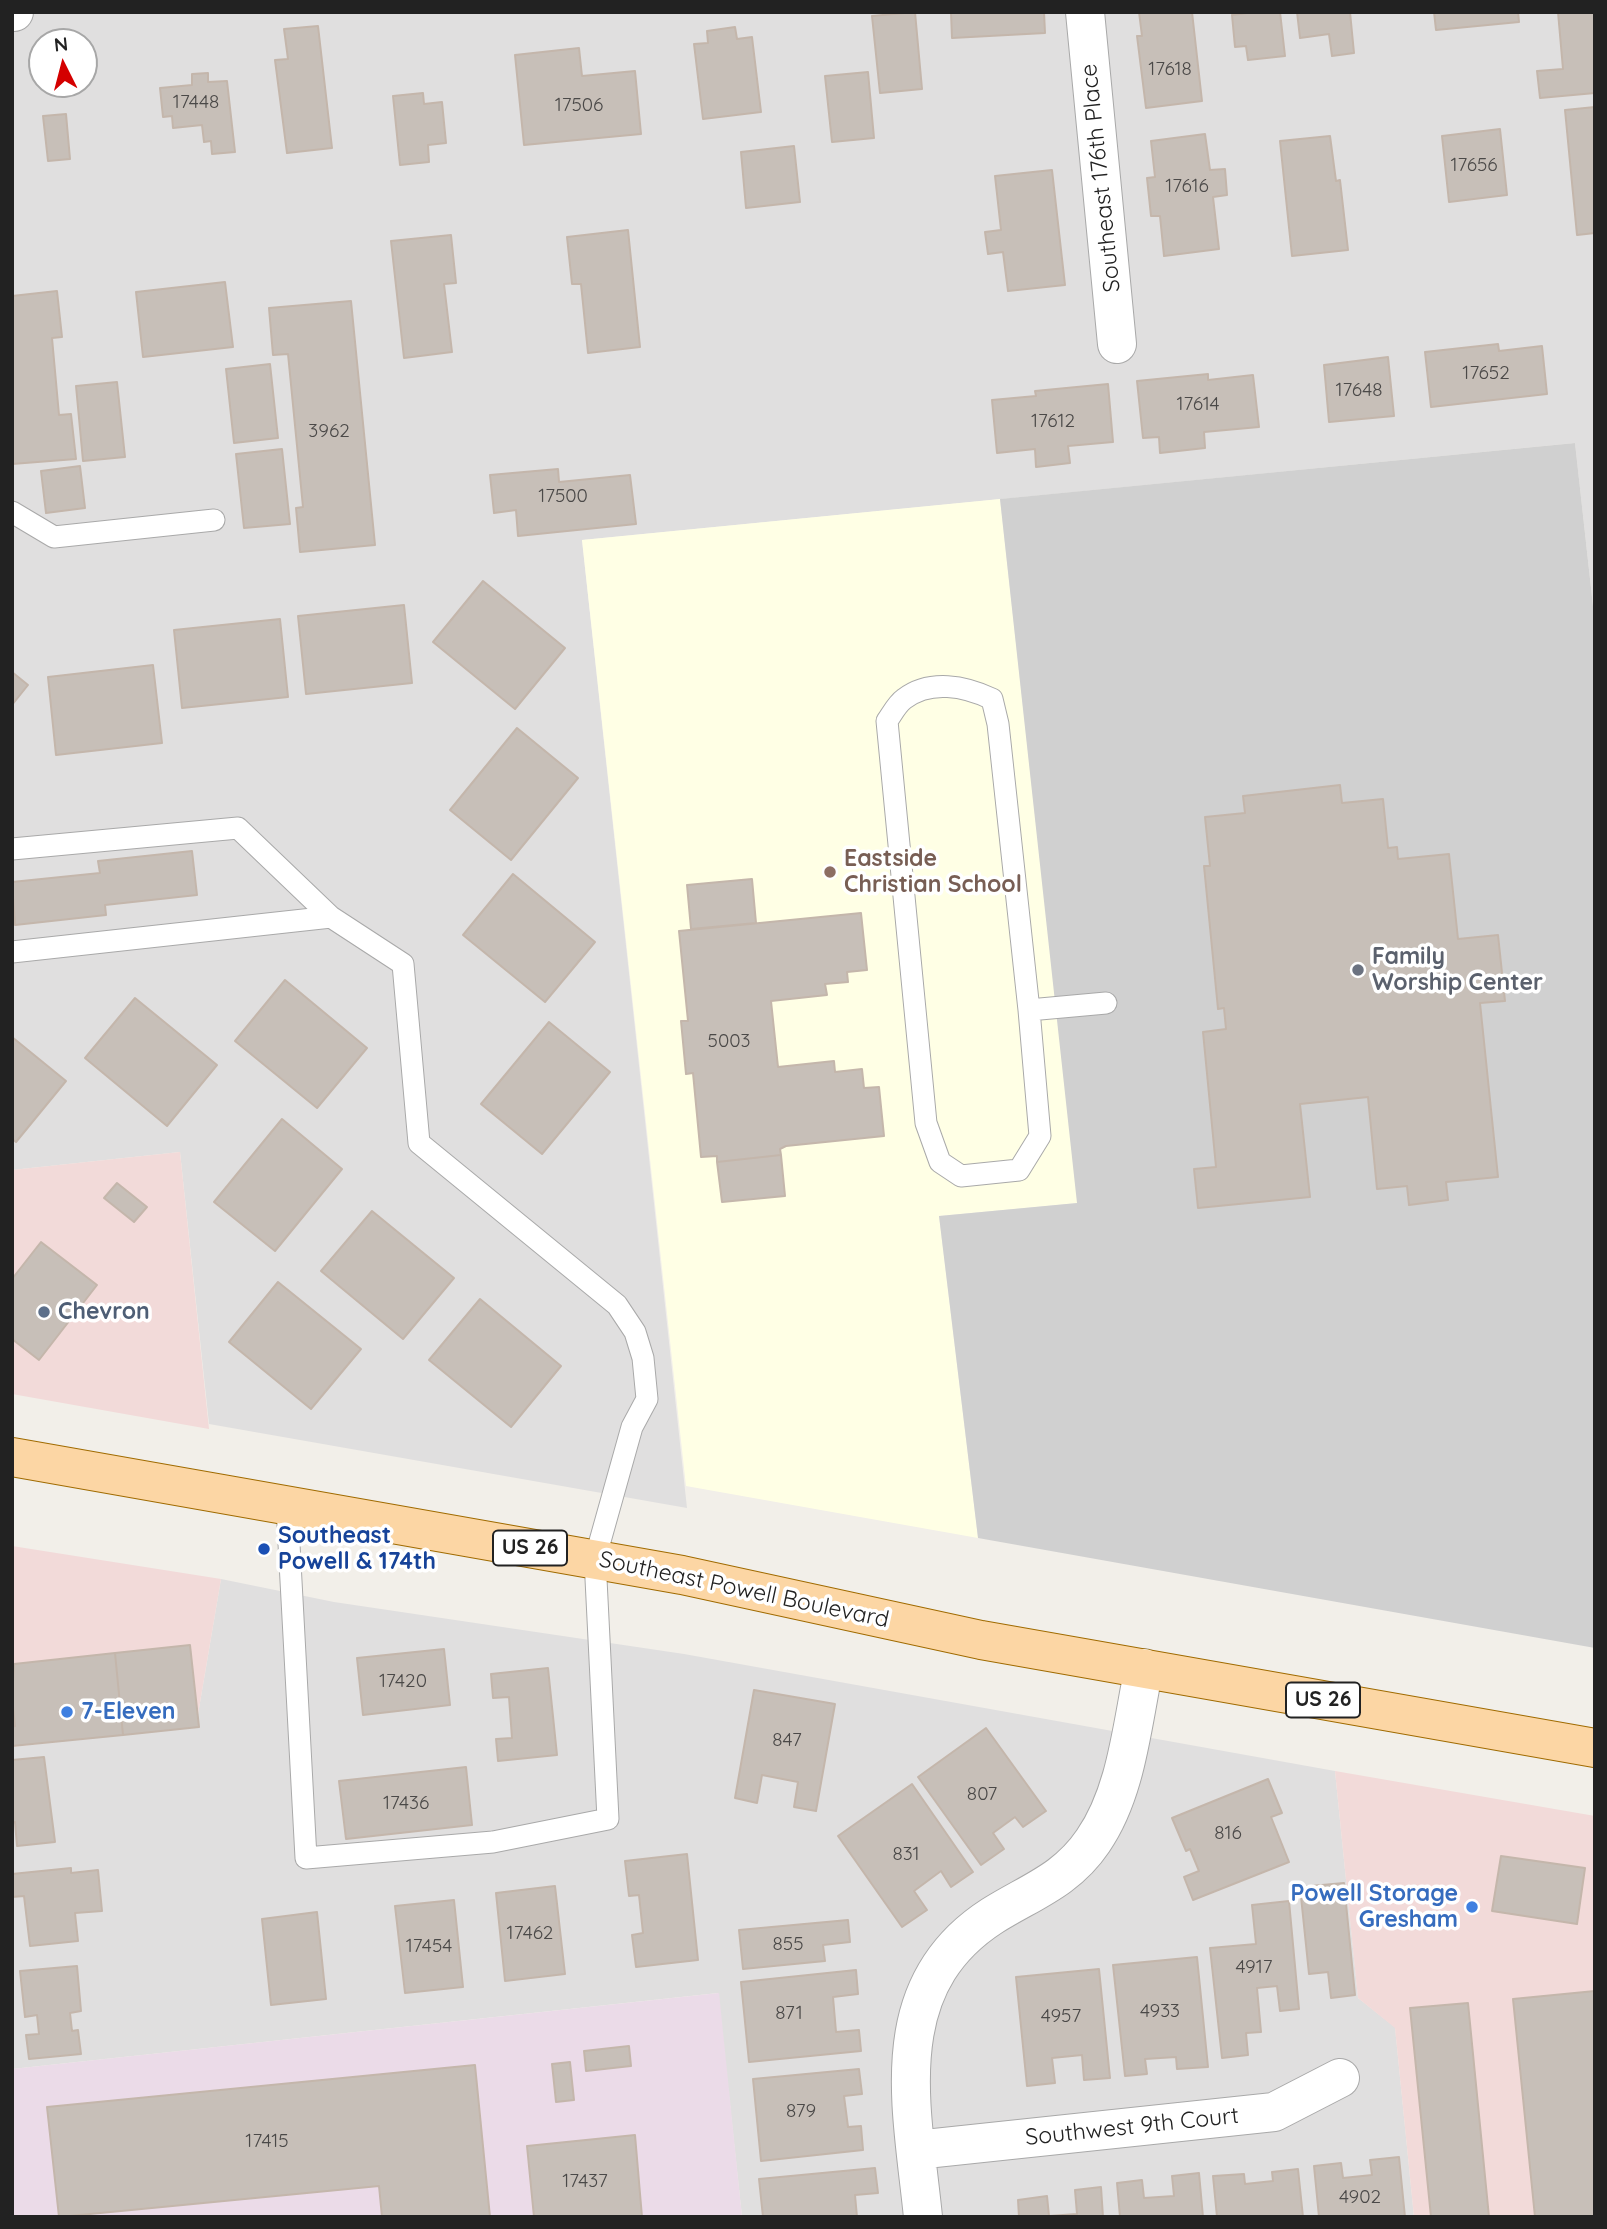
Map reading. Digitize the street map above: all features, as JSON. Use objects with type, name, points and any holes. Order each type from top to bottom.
[{"type":"main road","name":"Southeast Powell Boulevard","points":[[12,1457],[702,1578],[981,1640],[1144,1668]]},
{"type":"main road","name":"US 26","points":[[1144,1668],[1595,1748]]},
{"type":"street","name":"Southeast 176th Place","points":[[1085,12],[1117,344]]},
{"type":"street","points":[[923,2217],[909,2073],[914,2026],[928,1984],[954,1945],[992,1916],[1050,1885],[1094,1840],[1116,1793],[1144,1668]]},
{"type":"street","name":"Southwest 9th Court","points":[[916,2150],[1273,2112],[1340,2078]]},
{"type":"lane","points":[[12,512],[54,537],[214,520]]},
{"type":"lane","points":[[965,686],[992,699],[998,724],[1029,1010],[1040,1136],[1019,1170],[961,1176],[940,1162],[926,1123],[887,721],[903,699],[926,689],[965,686]]},
{"type":"lane","points":[[12,849],[238,828],[331,917],[403,964],[419,1143],[617,1306],[635,1332],[643,1358],[647,1399],[632,1427],[595,1559],[608,1819],[494,1842],[306,1858],[287,1507]]},
{"type":"lane","points":[[12,952],[331,917]]},
{"type":"lane","points":[[1029,1010],[1106,1003]]},
{"type":"shaded area","points":[[12,12],[1595,12],[1595,624],[1575,443],[582,540],[687,1508],[209,1424],[180,1152],[12,1170]]},
{"type":"shaded area","points":[[1575,443],[1595,624],[1595,1648],[978,1538],[939,1216],[1077,1203],[1000,499]]},
{"type":"shaded area","name":"Eastside Christian School","points":[[1000,499],[1078,1203],[939,1216],[978,1538],[686,1486],[582,540]]},
{"type":"shaded area","points":[[180,1152],[209,1429],[12,1394],[12,1170]]},
{"type":"shaded area","points":[[12,1546],[221,1579],[196,1726],[12,1747]]},
{"type":"shaded area","points":[[221,1579],[334,1602],[684,1654],[1335,1771],[1358,1998],[1395,2027],[1414,2217],[742,2217],[718,1993],[12,2069],[12,1747],[196,1726]]},
{"type":"shaded area","name":"Powell Storage Gresham","points":[[1335,1771],[1595,1816],[1595,2217],[1414,2217],[1395,2028],[1358,1998]]},
{"type":"shaded area","points":[[719,1993],[742,2217],[12,2217],[12,2069]]},
{"type":"building","points":[[915,12],[922,89],[880,93],[872,16]]},
{"type":"building","points":[[951,12],[1044,12],[1045,33],[952,38]]},
{"type":"building","points":[[1139,12],[1192,12],[1202,101],[1146,108],[1137,36],[1142,36]]},
{"type":"building","points":[[1280,12],[1285,56],[1248,60],[1246,46],[1235,47],[1232,15]]},
{"type":"building","points":[[1297,12],[1350,12],[1354,53],[1332,56],[1329,34],[1300,38]]},
{"type":"building","points":[[1434,12],[1518,12],[1519,22],[1436,30]]},
{"type":"building","points":[[1558,12],[1595,12],[1595,93],[1540,98],[1537,71],[1563,69]]},
{"type":"building","points":[[318,26],[332,148],[287,153],[275,60],[288,59],[284,29]]},
{"type":"building","points":[[735,27],[737,39],[752,37],[761,112],[703,119],[694,44],[708,43],[707,31]]},
{"type":"building","points":[[579,48],[582,76],[635,71],[641,134],[524,145],[515,55]]},
{"type":"building","points":[[868,72],[874,138],[832,142],[825,76]]},
{"type":"building","points":[[208,73],[208,82],[227,81],[235,152],[212,154],[211,141],[204,142],[202,125],[173,128],[172,116],[163,117],[160,88],[192,85],[192,74]]},
{"type":"building","points":[[423,93],[424,104],[442,102],[446,143],[428,145],[429,162],[400,165],[393,96]]},
{"type":"building","points":[[1595,107],[1595,233],[1577,235],[1565,110]]},
{"type":"building","points":[[66,114],[70,159],[48,161],[43,116]]},
{"type":"building","points":[[1500,129],[1507,195],[1449,202],[1442,136]]},
{"type":"building","points":[[1205,134],[1210,170],[1225,169],[1227,195],[1213,197],[1219,249],[1164,256],[1160,216],[1151,216],[1147,178],[1155,177],[1151,141]]},
{"type":"building","points":[[1330,136],[1336,181],[1340,180],[1348,250],[1292,256],[1280,141]]},
{"type":"building","points":[[794,146],[800,202],[746,208],[741,152]]},
{"type":"building","points":[[1052,170],[1065,285],[1008,291],[1003,252],[988,254],[985,232],[1001,230],[995,176]]},
{"type":"building","points":[[628,230],[640,347],[588,353],[581,284],[572,284],[567,237]]},
{"type":"building","points":[[451,235],[456,283],[444,284],[452,352],[404,358],[391,241]]},
{"type":"building","points":[[225,282],[233,347],[143,357],[136,292]]},
{"type":"building","points":[[57,291],[62,337],[52,338],[59,415],[71,414],[76,459],[12,464],[12,296]]},
{"type":"building","points":[[351,301],[375,545],[300,552],[296,508],[303,507],[288,354],[273,355],[269,308]]},
{"type":"building","points":[[1498,344],[1499,351],[1542,346],[1547,394],[1431,407],[1425,352]]},
{"type":"building","points":[[1388,357],[1394,416],[1329,422],[1324,365]]},
{"type":"building","points":[[270,364],[278,438],[234,443],[226,369]]},
{"type":"building","points":[[1208,374],[1208,380],[1253,375],[1259,427],[1204,432],[1205,448],[1160,453],[1159,437],[1143,438],[1137,381]]},
{"type":"building","points":[[117,382],[125,457],[83,461],[76,386]]},
{"type":"building","points":[[1108,384],[1113,442],[1068,446],[1070,463],[1036,467],[1035,449],[997,453],[992,400],[1036,396],[1035,391]]},
{"type":"building","points":[[282,449],[290,524],[244,528],[236,454]]},
{"type":"building","points":[[80,466],[85,508],[46,513],[41,471]]},
{"type":"building","points":[[558,469],[559,482],[630,475],[636,524],[518,536],[516,510],[494,513],[490,475]]},
{"type":"building","points":[[483,581],[565,648],[515,709],[433,642]]},
{"type":"building","points":[[404,605],[412,683],[306,694],[298,616]]},
{"type":"building","points":[[280,619],[288,697],[182,708],[174,630]]},
{"type":"building","points":[[153,665],[162,743],[56,755],[48,677]]},
{"type":"building","points":[[12,672],[28,685],[12,705]]},
{"type":"building","points":[[517,728],[578,778],[511,860],[450,810]]},
{"type":"building","name":"Family Worship Center","points":[[1340,785],[1342,803],[1383,799],[1388,848],[1397,847],[1398,859],[1449,854],[1458,939],[1498,935],[1505,1001],[1480,1003],[1498,1177],[1446,1182],[1448,1200],[1409,1205],[1407,1186],[1377,1189],[1368,1097],[1300,1104],[1310,1197],[1198,1208],[1194,1169],[1216,1167],[1203,1032],[1226,1029],[1224,1008],[1218,1009],[1204,866],[1210,866],[1205,817],[1245,813],[1243,796]]},
{"type":"building","points":[[192,851],[197,895],[105,905],[106,915],[15,925],[12,882],[100,873],[98,861]]},
{"type":"building","points":[[513,874],[595,942],[545,1002],[463,935]]},
{"type":"building","points":[[752,879],[756,923],[691,929],[687,885]]},
{"type":"building","points":[[861,913],[867,970],[847,972],[848,982],[825,984],[827,995],[771,1001],[778,1067],[834,1061],[835,1072],[862,1069],[864,1088],[879,1087],[884,1136],[786,1146],[780,1149],[781,1155],[717,1162],[717,1156],[701,1157],[693,1073],[686,1074],[681,1021],[688,1021],[679,931]]},
{"type":"building","points":[[285,980],[367,1048],[317,1108],[235,1041]]},
{"type":"building","points":[[135,998],[217,1065],[167,1126],[85,1058]]},
{"type":"building","points":[[549,1022],[610,1072],[542,1154],[481,1104]]},
{"type":"building","points":[[12,1037],[66,1081],[16,1142],[12,1139]]},
{"type":"building","points":[[282,1119],[342,1169],[275,1251],[214,1202]]},
{"type":"building","points":[[781,1155],[785,1196],[722,1202],[717,1162]]},
{"type":"building","points":[[117,1183],[147,1207],[134,1222],[104,1198]]},
{"type":"building","points":[[372,1211],[454,1278],[403,1339],[321,1271]]},
{"type":"building","name":"Chevron","points":[[41,1242],[97,1285],[39,1360],[12,1339],[12,1279]]},
{"type":"building","points":[[278,1282],[361,1349],[311,1409],[229,1342]]},
{"type":"building","points":[[480,1299],[561,1366],[511,1427],[429,1360]]},
{"type":"building","points":[[190,1645],[199,1727],[123,1735],[115,1653]]},
{"type":"building","points":[[444,1649],[450,1705],[363,1715],[357,1658]]},
{"type":"building","name":"7-Eleven","points":[[115,1653],[123,1735],[12,1746],[12,1727],[15,1726],[12,1698],[14,1664]]},
{"type":"building","points":[[548,1668],[557,1755],[498,1761],[496,1739],[512,1738],[509,1697],[493,1698],[491,1674]]},
{"type":"building","points":[[754,1690],[835,1704],[816,1811],[794,1807],[798,1782],[762,1775],[757,1803],[735,1798]]},
{"type":"building","points":[[986,1728],[1046,1811],[1023,1827],[1015,1817],[993,1833],[1004,1849],[981,1865],[918,1777]]},
{"type":"building","points":[[44,1757],[55,1842],[17,1846],[15,1822],[12,1823],[12,1760]]},
{"type":"building","points":[[466,1767],[472,1825],[346,1839],[339,1781]]},
{"type":"building","points":[[1268,1779],[1282,1813],[1271,1817],[1289,1862],[1193,1900],[1184,1877],[1199,1871],[1190,1849],[1186,1851],[1172,1818]]},
{"type":"building","points":[[912,1784],[973,1872],[951,1887],[941,1871],[914,1891],[927,1910],[902,1927],[838,1836]]},
{"type":"building","points":[[687,1854],[698,1960],[636,1967],[632,1935],[643,1933],[639,1895],[629,1896],[625,1861]]},
{"type":"building","points":[[1501,1856],[1585,1868],[1577,1924],[1492,1911]]},
{"type":"building","points":[[71,1868],[71,1873],[98,1870],[102,1911],[75,1913],[78,1941],[30,1946],[24,1896],[12,1897],[12,1874]]},
{"type":"building","points":[[1344,1883],[1355,1995],[1331,1998],[1328,1972],[1309,1974],[1300,1887]]},
{"type":"building","points":[[555,1886],[565,1974],[505,1981],[496,1893]]},
{"type":"building","points":[[454,1900],[463,1987],[405,1993],[395,1906]]},
{"type":"building","points":[[1289,1901],[1299,2009],[1280,2011],[1277,1986],[1257,1988],[1261,2032],[1246,2033],[1248,2055],[1222,2058],[1210,1948],[1256,1944],[1252,1905]]},
{"type":"building","points":[[317,1912],[326,1999],[271,2005],[262,1919]]},
{"type":"building","points":[[848,1920],[850,1942],[823,1945],[825,1961],[743,1969],[739,1930]]},
{"type":"building","points":[[1197,1957],[1208,2067],[1177,2069],[1176,2057],[1145,2059],[1147,2074],[1125,2076],[1113,1965]]},
{"type":"building","points":[[77,1966],[81,2011],[70,2013],[72,2031],[78,2030],[81,2054],[29,2059],[26,2035],[39,2034],[37,2015],[25,2017],[20,1971]]},
{"type":"building","points":[[1099,1969],[1110,2078],[1084,2080],[1082,2055],[1052,2058],[1055,2083],[1027,2086],[1016,1977]]},
{"type":"building","points":[[856,1970],[858,1994],[833,1997],[836,2032],[859,2030],[861,2051],[749,2062],[741,1982]]},
{"type":"building","points":[[1595,1991],[1595,2217],[1535,2217],[1513,1999]]},
{"type":"building","points":[[1468,2003],[1489,2217],[1431,2217],[1410,2008]]},
{"type":"building","points":[[629,2046],[631,2066],[586,2071],[584,2051]]},
{"type":"building","points":[[570,2062],[574,2100],[556,2102],[552,2064]]},
{"type":"building","points":[[475,2065],[490,2217],[382,2217],[379,2186],[59,2217],[47,2107]]},
{"type":"building","points":[[859,2069],[862,2094],[844,2096],[848,2127],[861,2126],[863,2150],[761,2161],[753,2079]]},
{"type":"building","points":[[635,2135],[642,2217],[534,2217],[527,2146]]},
{"type":"building","points":[[1399,2157],[1405,2217],[1319,2217],[1314,2166],[1341,2163],[1343,2178],[1372,2175],[1370,2160]]},
{"type":"building","points":[[875,2168],[878,2193],[855,2195],[857,2217],[763,2217],[759,2179]]},
{"type":"building","points":[[1298,2169],[1303,2217],[1217,2217],[1213,2176],[1244,2174],[1245,2184],[1273,2181],[1272,2172]]},
{"type":"building","points":[[1199,2173],[1203,2217],[1120,2217],[1117,2183],[1142,2180],[1144,2198],[1174,2196],[1172,2176]]},
{"type":"building","points":[[1101,2187],[1103,2217],[1019,2217],[1018,2200],[1047,2196],[1049,2216],[1077,2214],[1075,2190]]},
{"type":"place","name":"Eastside Christian School","points":[[830,872]]},
{"type":"place","name":"Family Worship Center","points":[[1358,970]]},
{"type":"place","name":"Chevron","points":[[44,1312]]},
{"type":"place","name":"Southeast Powell & 174th","points":[[264,1549]]},
{"type":"place","name":"7-Eleven","points":[[67,1712]]},
{"type":"place","name":"Powell Storage Gresham","points":[[1472,1907]]}]
